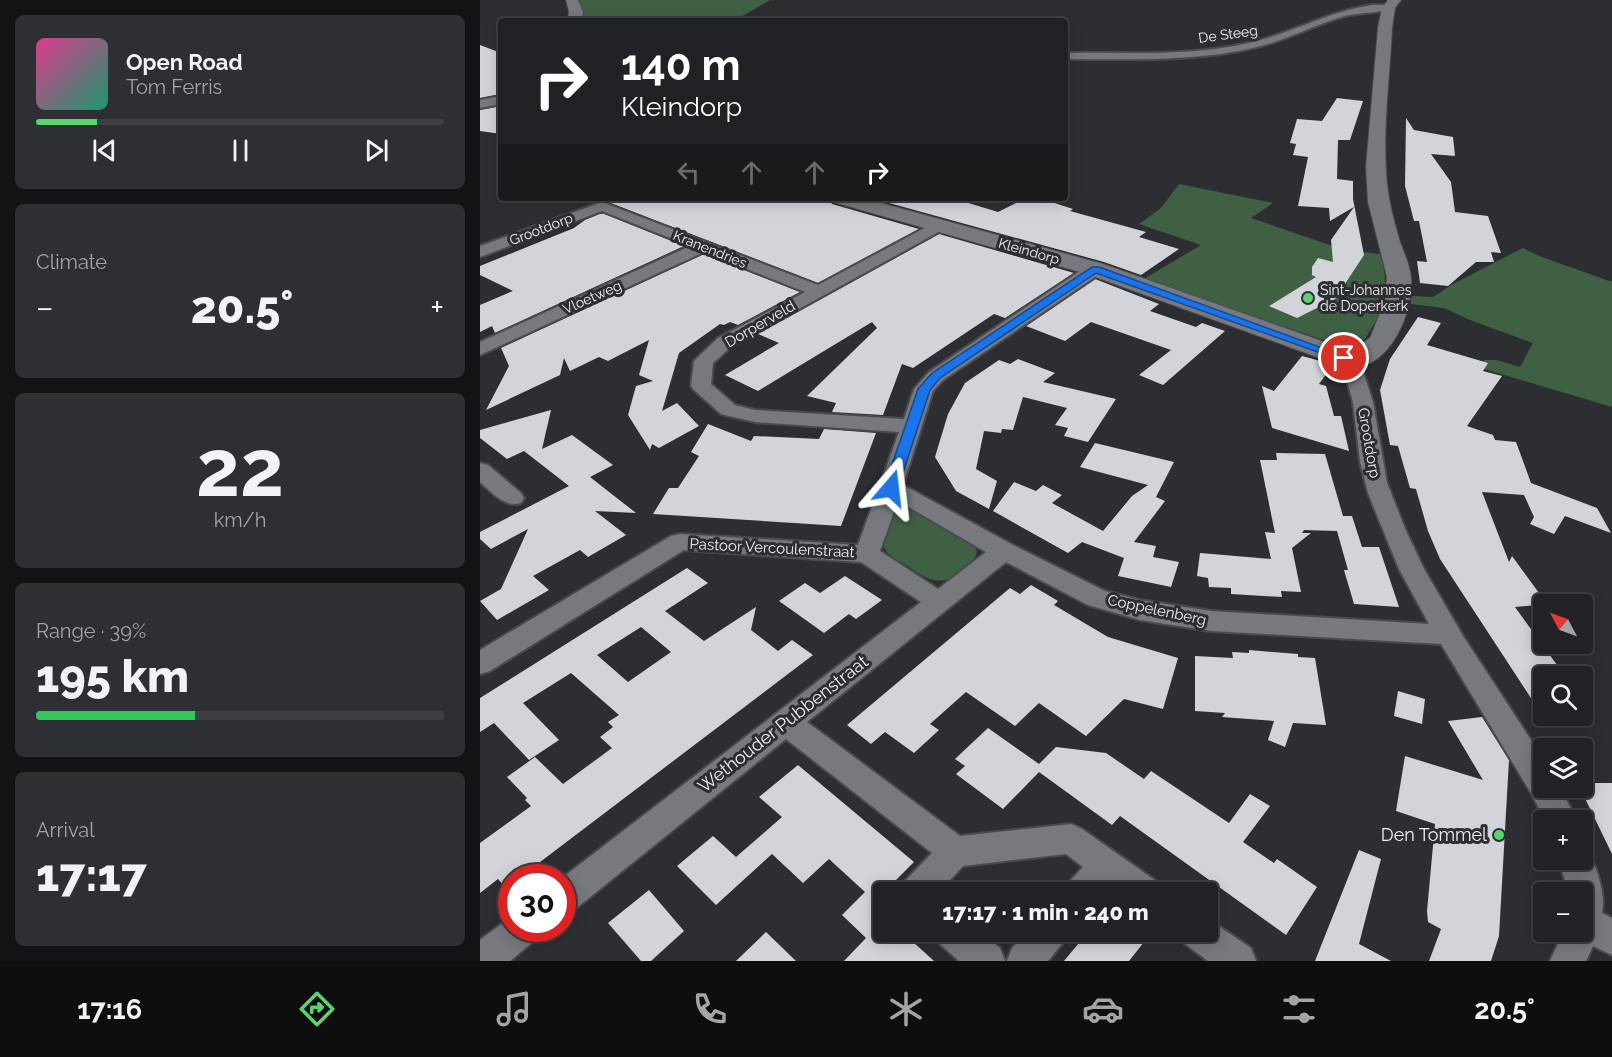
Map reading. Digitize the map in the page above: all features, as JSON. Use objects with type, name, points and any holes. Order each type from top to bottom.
[{"type":"street","points":[[572,0],[575,18]]},
{"type":"street","points":[[1351,360],[1369,352],[1382,341],[1396,303],[1399,278],[1378,202],[1376,167],[1385,28],[1392,4]]},
{"type":"street","name":"De Steeg","points":[[1068,56],[1230,50],[1274,40],[1360,8],[1392,4]]},
{"type":"street","points":[[480,104],[498,101]]},
{"type":"street","name":"Kleindorp","points":[[851,201],[1095,270],[1351,360]]},
{"type":"street","name":"Grootdorp","points":[[480,252],[602,206]]},
{"type":"street","name":"Kranendries","points":[[602,206],[818,291]]},
{"type":"street","name":"Dorperveld","points":[[910,426],[755,416],[728,410],[701,386],[704,361],[725,342],[939,226]]},
{"type":"street","name":"Vloetweg","points":[[480,349],[704,246]]},
{"type":"street","points":[[867,554],[924,389],[936,376],[1095,270]]},
{"type":"street","name":"Grootdorp","points":[[1351,360],[1364,408],[1366,439],[1378,492],[1408,559],[1450,635],[1533,769]]},
{"type":"street","points":[[480,470],[513,498]]},
{"type":"street","name":"Coppelenberg","points":[[891,488],[1004,551],[1097,598],[1140,610],[1211,621],[1450,635]]},
{"type":"street","name":"Pastoor Vercoulenstraat","points":[[480,663],[680,542],[867,554],[939,602]]},
{"type":"street","name":"Wethouder Pubbenstraat","points":[[576,887],[1004,551]]},
{"type":"street","points":[[785,722],[955,852]]},
{"type":"street","points":[[926,882],[955,852],[1071,839],[1130,882]]},
{"type":"street","points":[[1091,882],[1106,865]]},
{"type":"street","points":[[482,961],[506,942]]},
{"type":"street","points":[[964,942],[987,961]]},
{"type":"street","points":[[1025,961],[1041,942]]},
{"type":"street","points":[[1211,942],[1238,961]]},
{"type":"street","points":[[1568,961],[1581,942]]},
{"type":"green space","points":[[577,0],[770,0],[739,18],[581,18],[581,6]]},
{"type":"green space","points":[[1179,184],[1273,203],[1251,218],[1344,250],[1380,254],[1385,284],[1384,294],[1379,314],[1364,340],[1355,345],[1336,344],[1142,280],[1201,245],[1139,224],[1161,208]]},
{"type":"green space","points":[[1523,248],[1612,282],[1612,407],[1481,368],[1484,360],[1496,360],[1520,367],[1533,343],[1444,308],[1410,304],[1412,296],[1433,297],[1451,285]]},
{"type":"green space","points":[[900,503],[907,504],[974,544],[977,552],[966,568],[945,580],[932,580],[886,552],[883,544],[895,507]]},
{"type":"building","points":[[480,45],[498,52],[498,95],[480,98]]},
{"type":"building","points":[[1337,98],[1363,101],[1350,140],[1338,140],[1337,179],[1353,181],[1353,199],[1364,255],[1335,299],[1297,318],[1269,306],[1316,277],[1312,275],[1312,267],[1318,258],[1333,262],[1331,240],[1354,207],[1330,221],[1329,208],[1298,206],[1308,157],[1293,155],[1296,144],[1290,143],[1297,119],[1322,121]]},
{"type":"building","points":[[498,107],[498,134],[480,131],[480,110]]},
{"type":"building","points":[[1406,118],[1414,130],[1453,137],[1455,156],[1431,154],[1451,182],[1455,212],[1488,216],[1501,253],[1491,252],[1494,262],[1476,262],[1448,286],[1420,283],[1417,261],[1427,262],[1419,221],[1414,221],[1405,186]]},
{"type":"building","points":[[830,201],[832,204],[919,229],[818,283],[608,202]]},
{"type":"building","points":[[882,201],[962,201],[998,212],[1020,201],[1048,201],[1073,209],[1070,211],[1146,232],[1139,237],[1179,249],[1141,275],[1104,262]]},
{"type":"building","points":[[602,213],[684,246],[495,333],[492,326],[480,332],[480,305],[513,291],[480,275],[480,266],[574,228],[585,220]]},
{"type":"building","points":[[939,234],[1074,273],[1005,318],[994,314],[913,368],[902,364],[883,415],[832,412],[836,403],[807,396],[877,328],[872,322],[758,391],[725,375],[779,343],[758,334]]},
{"type":"building","points":[[704,254],[800,292],[738,325],[730,322],[720,324],[679,353],[662,411],[677,403],[699,426],[659,448],[652,444],[650,450],[628,415],[636,386],[653,381],[639,375],[649,340],[608,361],[599,357],[570,371],[564,358],[560,375],[486,410],[509,366],[501,348]]},
{"type":"building","points":[[1095,279],[1159,304],[1150,311],[1196,327],[1202,323],[1225,331],[1163,385],[1139,375],[1171,350],[1091,322],[1065,341],[1026,326]]},
{"type":"building","points":[[1418,317],[1441,323],[1427,345],[1488,363],[1483,371],[1502,376],[1467,426],[1493,435],[1495,440],[1516,442],[1531,483],[1597,508],[1611,533],[1565,516],[1554,534],[1530,524],[1534,517],[1524,495],[1482,492],[1509,562],[1512,556],[1540,594],[1533,594],[1533,605],[1515,607],[1533,632],[1533,654],[1549,654],[1558,666],[1533,666],[1533,701],[1440,559],[1428,531],[1416,489],[1410,488],[1398,446],[1390,445],[1380,390],[1390,359]]},
{"type":"building","points":[[1302,356],[1324,362],[1320,366],[1330,369],[1319,384],[1326,386],[1334,416],[1341,416],[1349,451],[1272,428],[1262,386],[1274,391]]},
{"type":"building","points":[[1018,359],[1055,373],[1043,382],[1116,399],[1088,442],[1064,436],[1068,428],[1055,425],[1067,408],[1023,397],[1013,430],[1002,429],[1001,433],[984,431],[976,469],[997,481],[989,509],[956,491],[935,457],[948,414],[965,383],[999,360],[1010,364]]},
{"type":"building","points":[[551,410],[542,449],[572,435],[613,465],[590,477],[636,513],[595,511],[626,535],[588,557],[580,550],[533,576],[549,590],[497,620],[480,601],[501,589],[528,529],[491,549],[480,539],[480,532],[569,486],[524,451],[507,459],[480,438],[480,430]]},
{"type":"building","points":[[708,424],[751,441],[754,436],[819,439],[824,429],[876,433],[841,526],[653,514],[669,488],[678,488],[699,456],[691,452]]},
{"type":"building","points":[[1095,443],[1174,462],[1156,497],[1165,501],[1134,542],[1156,546],[1153,557],[1179,562],[1171,587],[1118,576],[1124,558],[1082,542],[1068,553],[993,511],[1014,482],[1036,491],[1043,485],[1062,495],[1052,503],[1103,531],[1132,496],[1148,485],[1080,467]]},
{"type":"building","points":[[1276,453],[1325,454],[1343,516],[1352,516],[1362,547],[1379,547],[1399,607],[1354,604],[1344,570],[1348,570],[1337,531],[1304,530],[1302,533],[1311,533],[1292,548],[1301,592],[1281,591],[1282,597],[1231,594],[1231,588],[1209,587],[1208,578],[1197,576],[1200,553],[1271,559],[1265,532],[1275,533],[1260,460],[1277,460]]},
{"type":"building","points":[[687,568],[708,583],[665,611],[704,641],[756,607],[751,630],[778,651],[792,640],[813,655],[537,864],[498,864],[498,879],[480,893],[480,843],[531,806],[525,800],[527,798],[507,777],[535,757],[563,784],[612,748],[600,737],[613,727],[608,722],[619,715],[571,673],[523,703],[559,740],[529,760],[494,723],[480,732],[480,698]],"holes":[[[641,627],[671,652],[628,682],[597,655]]]},
{"type":"building","points":[[845,576],[882,600],[856,619],[849,614],[824,633],[779,601],[805,583],[820,593]]},
{"type":"building","points":[[1031,585],[1058,601],[1054,605],[1108,637],[1178,658],[1163,709],[1124,699],[1086,736],[1039,703],[1015,726],[966,692],[930,724],[939,730],[914,753],[885,732],[871,744],[847,725],[1010,588],[1020,594]]},
{"type":"building","points":[[1249,650],[1298,654],[1298,657],[1315,658],[1326,725],[1293,723],[1285,747],[1268,740],[1274,721],[1222,717],[1225,713],[1195,711],[1195,656],[1233,658],[1232,652],[1249,653]]},
{"type":"building","points":[[1398,691],[1425,699],[1422,724],[1394,716]]},
{"type":"building","points":[[1482,717],[1509,760],[1499,936],[1491,961],[1429,961],[1441,929],[1428,922],[1427,911],[1435,824],[1396,811],[1405,756],[1483,780],[1448,721]]},
{"type":"building","points":[[988,728],[1039,764],[1056,747],[1106,753],[1144,779],[1151,771],[1229,823],[1250,794],[1270,806],[1243,842],[1274,863],[1277,859],[1317,887],[1286,935],[1218,886],[1218,882],[1212,882],[1120,816],[1112,825],[1039,772],[1003,809],[956,774],[965,766],[955,759]]},
{"type":"building","points":[[798,765],[914,862],[894,882],[873,882],[873,942],[913,942],[934,961],[844,961],[866,938],[842,915],[865,892],[829,859],[803,883],[772,854],[716,905],[677,866],[713,836],[736,857],[782,817],[759,797]]},
{"type":"building","points":[[1593,783],[1612,783],[1612,854],[1593,815],[1593,810],[1591,810],[1585,798],[1593,798]]},
{"type":"building","points":[[1359,850],[1381,859],[1359,944],[1391,961],[1315,961]]},
{"type":"building","points":[[649,890],[684,931],[651,961],[641,961],[608,923]]},
{"type":"building","points":[[766,932],[796,961],[736,961]]},
{"type":"building","points":[[1080,942],[1144,942],[1129,961],[1064,961]]},
{"type":"place","name":"Sint-Johannes de Doperkerk","points":[[1308,298]]},
{"type":"place","name":"Den Tommel","points":[[1499,835]]},
{"type":"route","points":[[891,488],[924,389],[936,376],[1095,270],[1344,358]]}]
